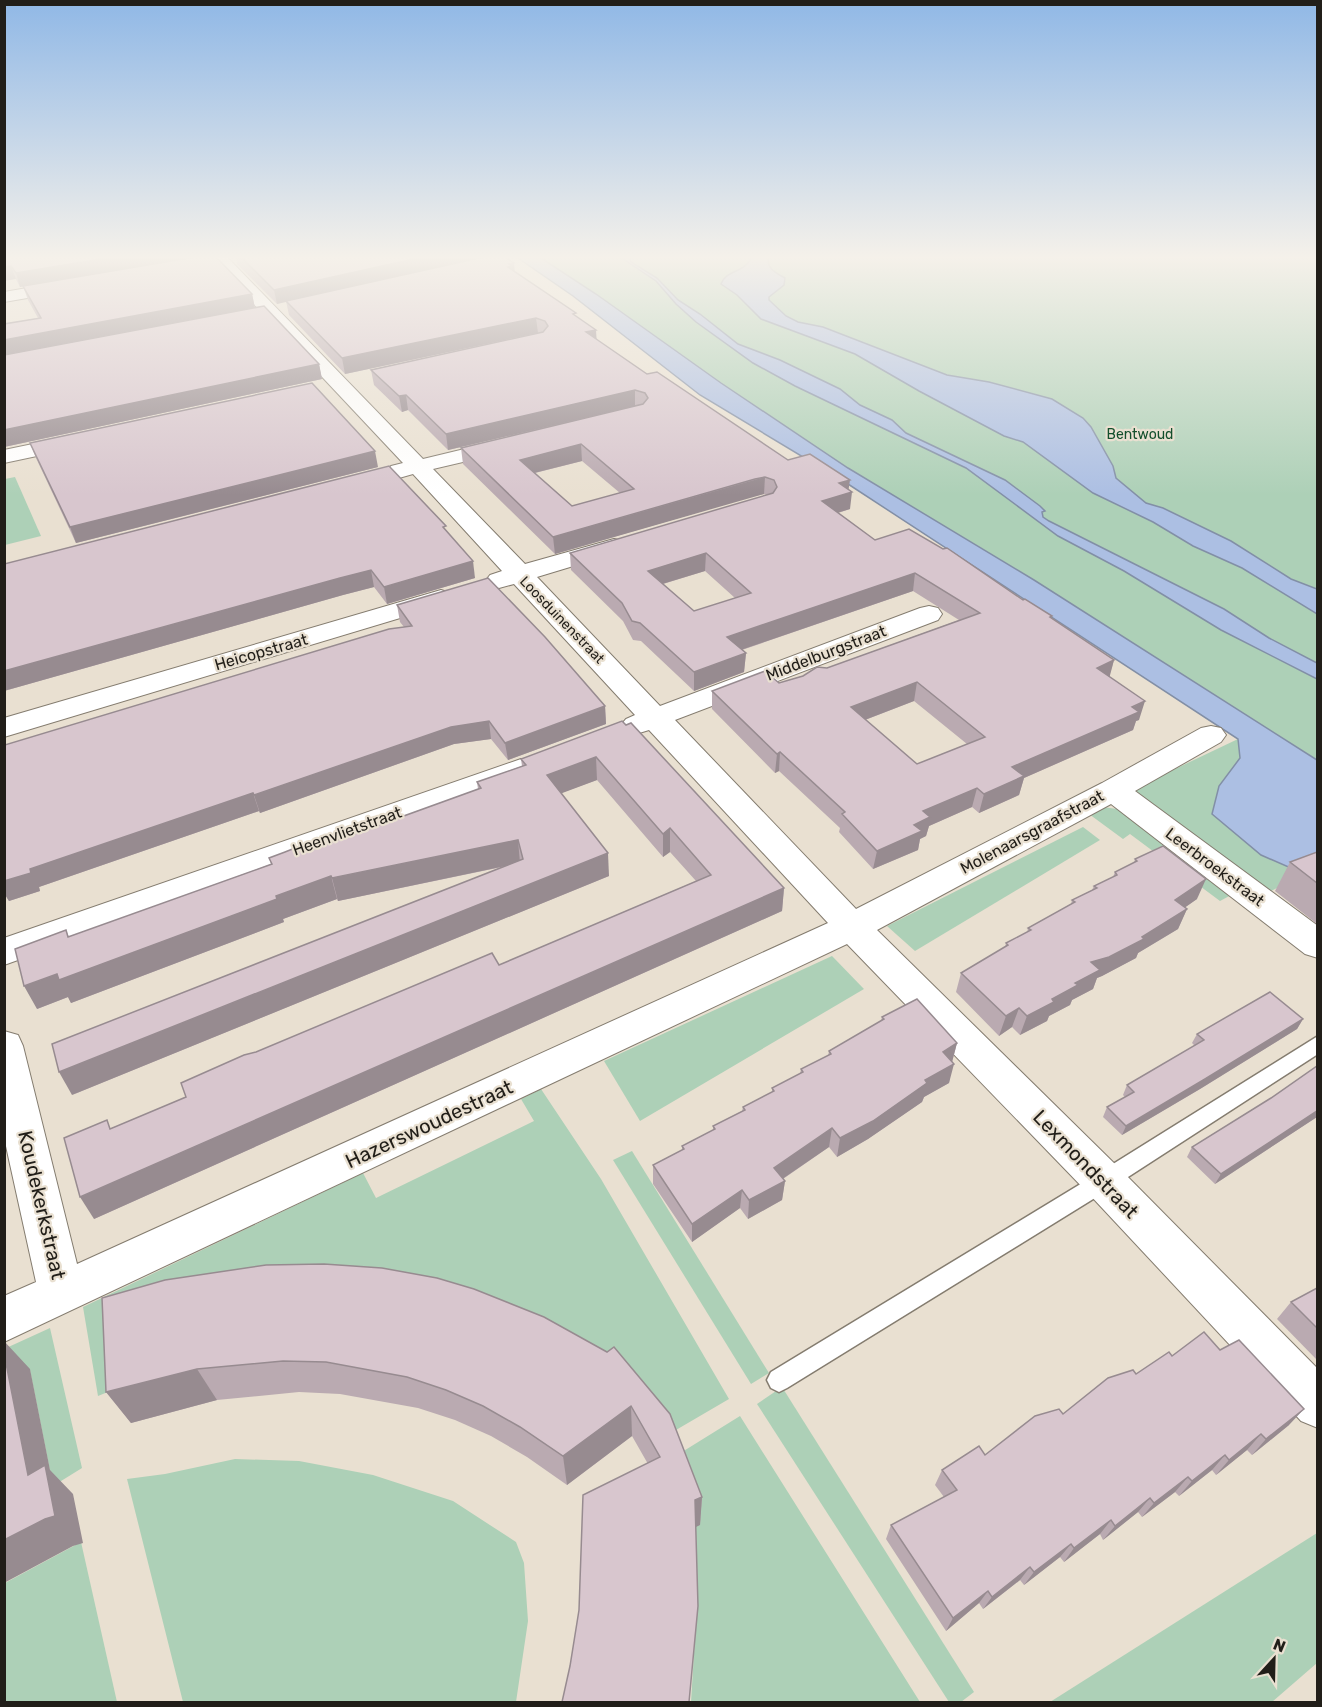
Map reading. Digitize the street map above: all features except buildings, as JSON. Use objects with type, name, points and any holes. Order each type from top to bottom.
[{"type":"street","name":"Loosduinenstraat","points":[[295,336],[852,927]]},
{"type":"street","points":[[4,457],[100,435]]},
{"type":"street","points":[[376,477],[521,441]]},
{"type":"street","name":"Heicopstraat","points":[[4,728],[640,539]]},
{"type":"street","name":"Middelburgstraat","points":[[655,718],[929,614]]},
{"type":"street","points":[[610,735],[655,718]]},
{"type":"street","name":"Molenaarsgraafstraat","points":[[852,927],[1113,790],[1210,735]]},
{"type":"street","name":"Heenvlietstraat","points":[[4,952],[544,760]]},
{"type":"street","name":"Leerbroekstraat","points":[[1113,790],[1317,945]]},
{"type":"street","name":"Lexmondstraat","points":[[852,927],[1104,1182],[1317,1404]]},
{"type":"street","name":"Hazerswoudestraat","points":[[4,1320],[852,927]]},
{"type":"street","name":"Koudekerkstraat","points":[[4,1046],[62,1293]]},
{"type":"lane","points":[[779,1380],[1104,1182],[1317,1044]]},
{"type":"green space","name":"Bentwoud","points":[[655,336],[1317,336],[1317,760],[1034,580],[848,468]]},
{"type":"green space","points":[[15,477],[41,536],[5,545],[5,479]]},
{"type":"green space","points":[[1238,739],[1240,758],[1219,786],[1301,876],[1265,894],[1133,794],[1135,788]]},
{"type":"green space","points":[[1103,807],[1117,809],[1235,893],[1220,901],[1130,834],[1123,839],[1089,814]]},
{"type":"green space","points":[[1083,827],[1100,840],[915,951],[887,926]]},
{"type":"green space","points":[[832,956],[864,989],[640,1121],[604,1061]]},
{"type":"green space","points":[[541,1089],[601,1179],[729,1399],[664,1437],[618,1390],[120,1387],[98,1396],[83,1307],[363,1173],[376,1198],[534,1121],[521,1099]]},
{"type":"green space","points":[[632,1151],[769,1373],[751,1384],[613,1160]]},
{"type":"green space","points":[[50,1328],[82,1468],[53,1486],[30,1370],[4,1349]]},
{"type":"green space","points":[[782,1387],[974,1692],[961,1702],[949,1702],[757,1404]]},
{"type":"green space","points":[[740,1416],[920,1702],[691,1702],[697,1605],[674,1457]]},
{"type":"green space","points":[[235,1459],[299,1461],[373,1475],[453,1501],[516,1542],[524,1563],[528,1621],[516,1702],[183,1702],[127,1479],[165,1474]]},
{"type":"green space","points":[[1317,1533],[1317,1663],[1272,1702],[1050,1702]]},
{"type":"green space","points":[[81,1542],[117,1702],[5,1702],[5,1583]]},
{"type":"water","points":[[624,336],[655,336],[848,468],[1034,580],[1317,760],[1317,861],[1293,869],[1261,855],[1212,814],[1219,786],[1240,758],[1238,739],[848,484],[700,395]]},
{"type":"water","points":[[715,336],[727,336],[738,344],[780,360],[840,389],[860,405],[892,420],[906,433],[1005,480],[1040,506],[1045,511],[1042,512],[1043,517],[1049,521],[1224,609],[1269,638],[1317,663],[1317,679],[1221,630],[1124,571],[1058,536],[966,468],[795,386],[753,363]]},
{"type":"water","points":[[806,336],[845,336],[947,375],[989,382],[1052,399],[1083,418],[1091,427],[1113,466],[1116,478],[1146,503],[1163,508],[1231,541],[1291,579],[1317,589],[1317,614],[1242,568],[1193,546],[1153,522],[1093,493],[1023,442],[1004,436],[855,354]]}]
